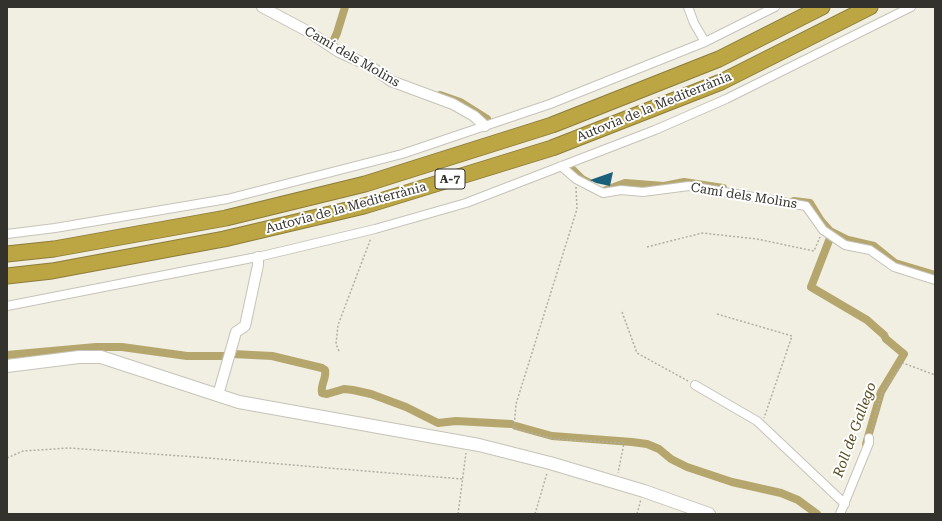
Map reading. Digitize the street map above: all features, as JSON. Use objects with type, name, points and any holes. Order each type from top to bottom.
[{"type":"highway","name":"Autovia de la Mediterrània","points":[[7,254],[54,250],[226,218],[365,184],[552,125],[719,59],[822,7]]},
{"type":"highway","name":"Autovia de la Mediterrània","points":[[7,276],[52,271],[224,239],[364,206],[552,148],[721,82],[870,7]]},
{"type":"main road","points":[[7,366],[79,357],[102,357],[239,402],[479,445],[550,463],[709,514]]},
{"type":"street","name":"Camí dels Molins","points":[[262,7],[309,32],[339,52],[370,66],[392,81],[453,104],[474,116],[485,126]]},
{"type":"street","points":[[688,7],[694,23],[705,42]]},
{"type":"street","points":[[7,234],[54,228],[226,199],[402,154],[550,104],[705,42],[775,7]]},
{"type":"street","points":[[7,306],[258,257],[375,229],[466,203],[655,130],[726,99],[912,7]]},
{"type":"street","name":"Camí dels Molins","points":[[561,166],[576,179],[603,193],[621,190],[644,192],[689,186],[806,206],[823,230],[844,245],[870,250],[894,267],[935,280]]},
{"type":"street","points":[[218,395],[236,332],[245,326],[258,265],[258,257]]},
{"type":"street","points":[[695,385],[757,421],[845,504]]},
{"type":"street","points":[[840,514],[869,443],[869,438]]},
{"type":"path","points":[[576,179],[577,209],[516,404],[514,428],[554,439],[624,443],[616,483]]},
{"type":"path","points":[[339,351],[336,344],[338,325],[375,229]]},
{"type":"path","points":[[647,247],[702,233],[757,240],[814,251],[823,230]]},
{"type":"path","points":[[622,312],[637,353],[695,385]]},
{"type":"path","points":[[717,314],[792,336],[762,426]]},
{"type":"path","points":[[869,438],[882,392],[902,363],[935,375]]},
{"type":"path","points":[[7,458],[23,451],[69,448],[212,458],[462,479]]},
{"type":"path","points":[[535,514],[550,463]]},
{"type":"path","points":[[637,514],[644,492]]},
{"type":"building","points":[[613,172],[610,186],[590,180]]},
{"type":"waterway","points":[[332,44],[345,7]]},
{"type":"waterway","points":[[440,95],[460,102],[487,119]]},
{"type":"waterway","points":[[571,168],[582,179],[588,182]]},
{"type":"waterway","points":[[606,190],[625,183],[664,186],[684,182],[723,188]]},
{"type":"waterway","points":[[794,201],[810,203],[821,221],[830,231],[848,240],[874,246],[895,263],[935,275]]},
{"type":"waterway","name":"Roll de Gallego","points":[[830,238],[811,287],[867,320],[904,354],[881,392],[866,444]]},
{"type":"waterway","points":[[7,355],[96,347],[122,347],[187,356],[225,356]]},
{"type":"waterway","points":[[233,354],[272,356],[322,368],[325,370],[322,393],[327,394],[344,389],[371,394],[406,407],[438,423],[456,421],[511,424]]},
{"type":"waterway","points":[[516,426],[552,436],[647,444],[659,449],[671,459],[687,467],[732,482],[781,493],[798,500],[817,514]]}]
